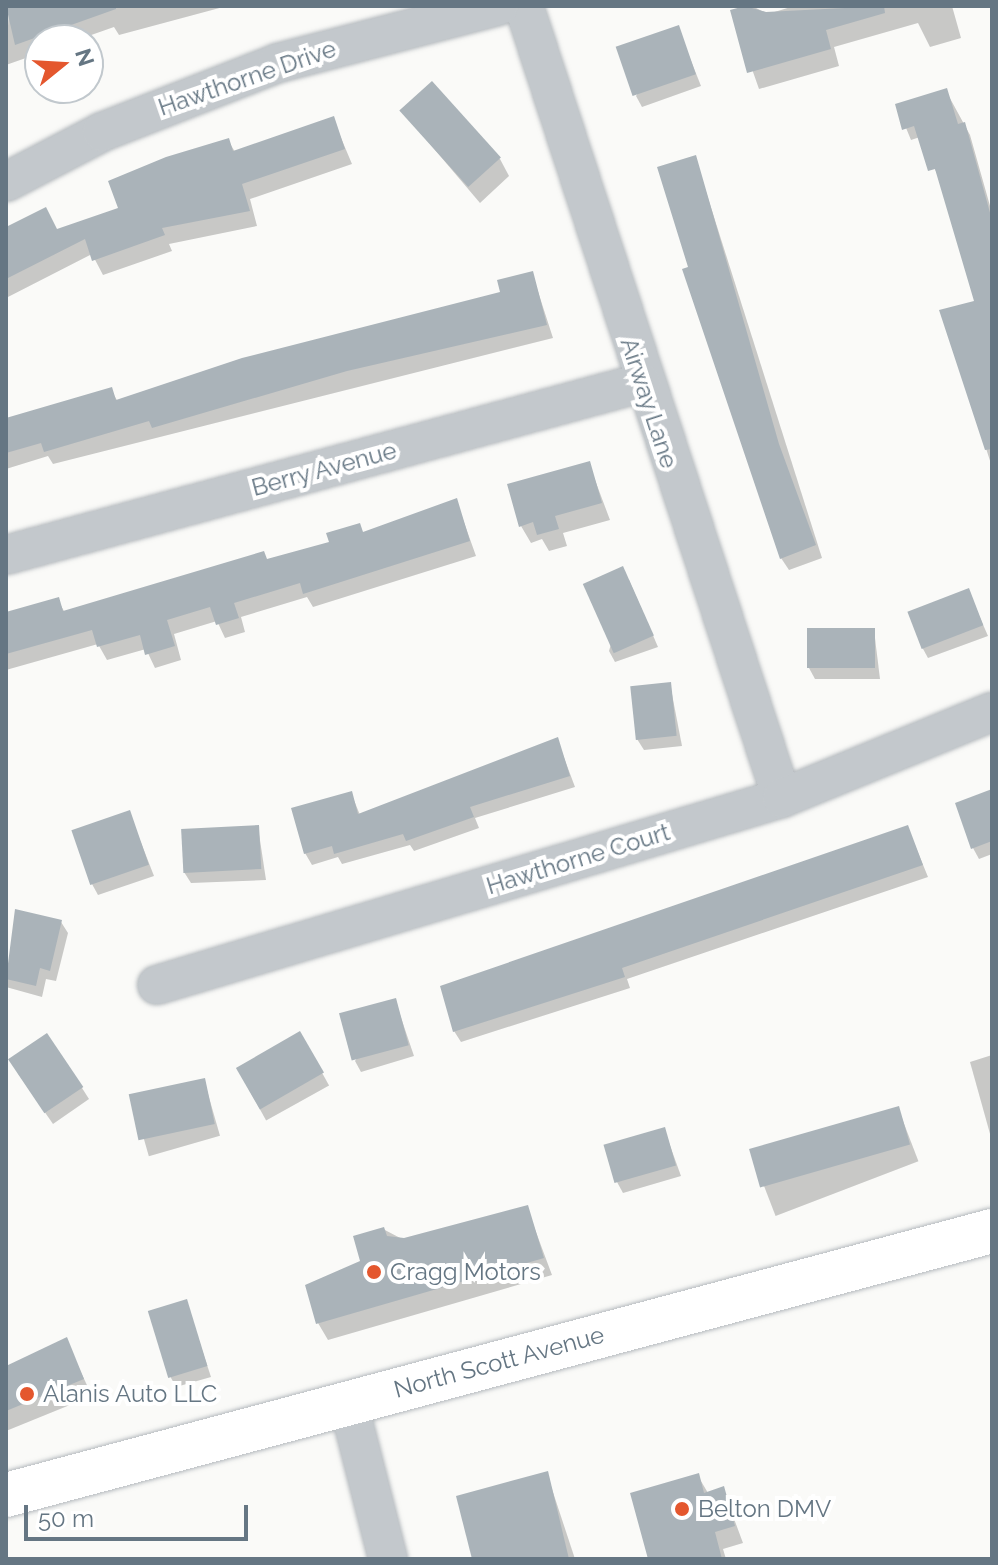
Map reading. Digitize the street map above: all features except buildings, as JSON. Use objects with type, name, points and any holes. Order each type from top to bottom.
[{"type":"main road","name":"North Scott Avenue","points":[[6,1495],[992,1231]]},
{"type":"street","name":"Hawthorne Drive","points":[[6,182],[204,90],[399,28],[499,6]]},
{"type":"street","name":"Airway Lane","points":[[524,6],[641,383],[782,798]]},
{"type":"street","name":"Berry Avenue","points":[[6,555],[641,383]]},
{"type":"street","name":"Hawthorne Court","points":[[157,985],[782,798],[992,712]]},
{"type":"street","points":[[348,1402],[388,1559]]},
{"type":"place","name":"Cragg Motors","points":[[374,1272]]},
{"type":"place","name":"Alanis Auto LLC","points":[[27,1394]]},
{"type":"place","name":"Belton DMV","points":[[682,1509]]}]
